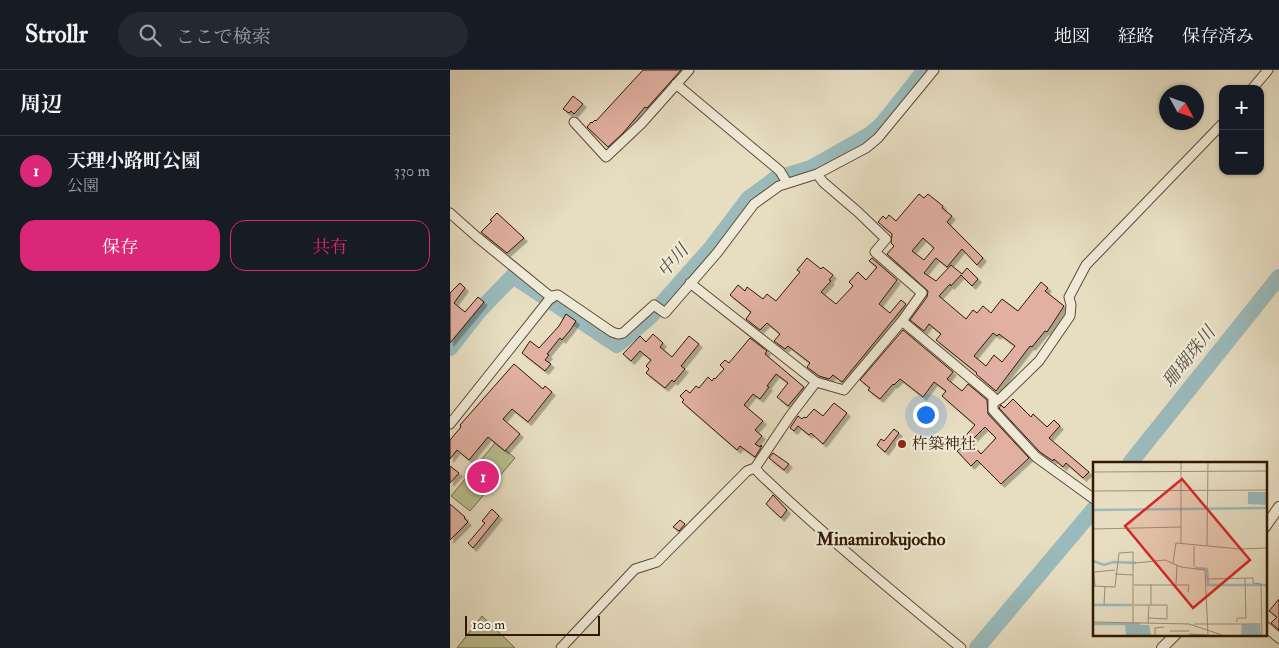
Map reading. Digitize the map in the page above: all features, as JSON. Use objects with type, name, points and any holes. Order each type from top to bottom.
[{"type":"street","points":[[574,122],[606,157],[641,124],[689,70]]},
{"type":"street","points":[[450,424],[552,296],[558,295],[612,332],[618,334],[623,333],[654,305],[665,313],[718,253],[754,204],[779,186],[817,174],[866,148],[878,138],[934,70]]},
{"type":"street","points":[[1255,85],[1268,70]]},
{"type":"street","points":[[676,84],[780,171],[787,183]]},
{"type":"street","points":[[993,402],[1001,398],[1039,361],[1070,316],[1071,305],[1069,297],[1086,266],[1219,127]]},
{"type":"street","points":[[690,283],[816,382],[844,390],[902,321],[922,293],[875,252],[886,239],[823,182],[817,174]]},
{"type":"street","points":[[450,213],[477,238],[552,298]]},
{"type":"street","points":[[902,321],[992,397],[993,410],[1036,457],[1093,498]]},
{"type":"street","points":[[561,648],[635,569],[657,562],[747,471],[755,468],[790,416],[816,382]]},
{"type":"street","points":[[755,468],[816,526],[880,582],[961,648]]},
{"type":"street","points":[[1266,527],[1279,508]]},
{"type":"street","points":[[1266,627],[1279,638]]},
{"type":"street","points":[[1162,648],[1174,636]]},
{"type":"green space","points":[[496,442],[515,458],[470,511],[451,496]]},
{"type":"green space","points":[[482,616],[515,648],[457,648]]},
{"type":"building","points":[[643,70],[681,70],[608,147],[587,127],[591,122],[596,121]]},
{"type":"building","points":[[573,96],[583,104],[574,114],[563,109]]},
{"type":"building","points":[[919,194],[924,198],[928,194],[952,216],[947,222],[983,258],[977,265],[962,249],[947,267],[936,258],[924,273],[936,281],[951,265],[962,274],[967,268],[978,279],[972,286],[961,275],[939,296],[966,319],[973,310],[977,313],[983,306],[991,313],[1002,299],[1018,311],[1041,282],[1048,288],[1045,291],[1064,306],[1047,332],[1045,331],[1032,347],[1030,346],[996,391],[936,340],[941,334],[929,324],[924,331],[910,320],[927,297],[928,291],[887,254],[894,246],[891,243],[892,234],[878,222],[883,216],[886,219],[889,215],[896,221]],"holes":[[[923,238],[934,248],[924,260],[912,251]],[[993,333],[997,336],[999,334],[1015,346],[1002,362],[994,355],[986,366],[974,356]]]},
{"type":"building","points":[[497,213],[524,238],[507,253],[481,232]]},
{"type":"building","points":[[807,258],[821,269],[823,267],[833,275],[829,280],[831,281],[821,292],[836,304],[853,286],[849,282],[858,272],[866,280],[877,267],[869,261],[872,258],[897,280],[879,304],[890,313],[901,300],[906,304],[842,382],[833,375],[829,379],[819,376],[807,367],[810,363],[788,346],[785,349],[774,341],[780,334],[767,323],[760,330],[746,319],[751,312],[730,295],[738,285],[745,291],[747,287],[763,299],[767,294],[776,301],[800,272],[797,270]]},
{"type":"building","points":[[460,283],[465,288],[454,303],[465,312],[478,297],[484,302],[450,343],[450,293]]},
{"type":"building","points":[[566,314],[576,321],[562,340],[560,338],[547,354],[549,355],[545,360],[551,364],[545,371],[522,353],[530,341],[539,348],[559,326]]},
{"type":"building","points":[[903,330],[953,372],[947,379],[962,391],[968,384],[987,400],[988,414],[1029,458],[1001,484],[977,460],[971,466],[957,451],[963,446],[960,442],[975,425],[942,396],[946,391],[934,382],[923,397],[900,379],[880,399],[868,390],[870,388],[860,380]],"holes":[[[985,427],[996,438],[981,454],[970,442]]]},
{"type":"building","points":[[653,334],[663,343],[660,347],[672,357],[689,336],[699,344],[681,366],[685,369],[674,382],[672,380],[665,388],[646,373],[649,369],[646,366],[651,360],[640,351],[631,361],[623,354],[640,336],[646,342]]},
{"type":"building","points":[[750,338],[767,351],[765,354],[804,387],[788,406],[777,397],[788,383],[776,374],[760,399],[753,394],[744,405],[763,421],[755,430],[762,436],[755,444],[760,447],[762,446],[755,457],[740,446],[737,450],[682,402],[684,400],[680,396],[686,390],[690,393],[696,386],[699,388],[708,377],[712,381],[715,379],[724,369],[720,365],[725,360],[729,363]]},
{"type":"building","points":[[514,364],[543,389],[545,386],[552,392],[528,422],[512,409],[503,419],[520,434],[505,451],[488,437],[469,460],[457,450],[450,459],[450,440],[461,427],[460,425]]},
{"type":"building","points":[[1013,399],[1031,417],[1033,414],[1047,427],[1054,420],[1060,426],[1049,438],[1089,472],[1083,478],[1066,463],[1063,467],[1054,459],[1053,461],[1040,452],[999,408],[1001,405],[1004,408]]},
{"type":"building","points":[[834,403],[847,413],[823,444],[811,433],[809,435],[798,426],[794,431],[790,428],[798,416],[802,419],[806,418],[814,409],[823,416]]},
{"type":"building","points":[[894,429],[899,433],[885,452],[877,445],[881,439],[884,441]]},
{"type":"building","points":[[773,453],[789,464],[784,470],[769,458]]},
{"type":"building","points":[[450,466],[459,473],[450,483]]},
{"type":"building","points":[[773,495],[787,510],[781,518],[766,504]]},
{"type":"building","points":[[450,504],[468,522],[450,540]]},
{"type":"building","points":[[492,509],[499,516],[473,548],[468,543],[485,523],[482,521]]},
{"type":"building","points":[[680,520],[685,524],[679,531],[673,527]]},
{"type":"building","points":[[1279,599],[1279,630],[1271,623],[1277,617],[1269,611]]},
{"type":"waterway","name":"中川","points":[[450,348],[479,311],[513,276],[617,345],[650,317],[711,248],[748,199],[775,179],[811,168],[869,135],[882,124],[925,70]]},
{"type":"waterway","name":"珊瑚珠川","points":[[1131,462],[1279,277]]},
{"type":"waterway","name":"珊瑚珠川","points":[[977,648],[1093,510]]},
{"type":"place","name":"杵築神社","points":[[902,444]]},
{"type":"place","name":"天理小路町公園","points":[[483,477]]},
{"type":"district","name":"Minamirokujocho","points":[[881,539]]}]
